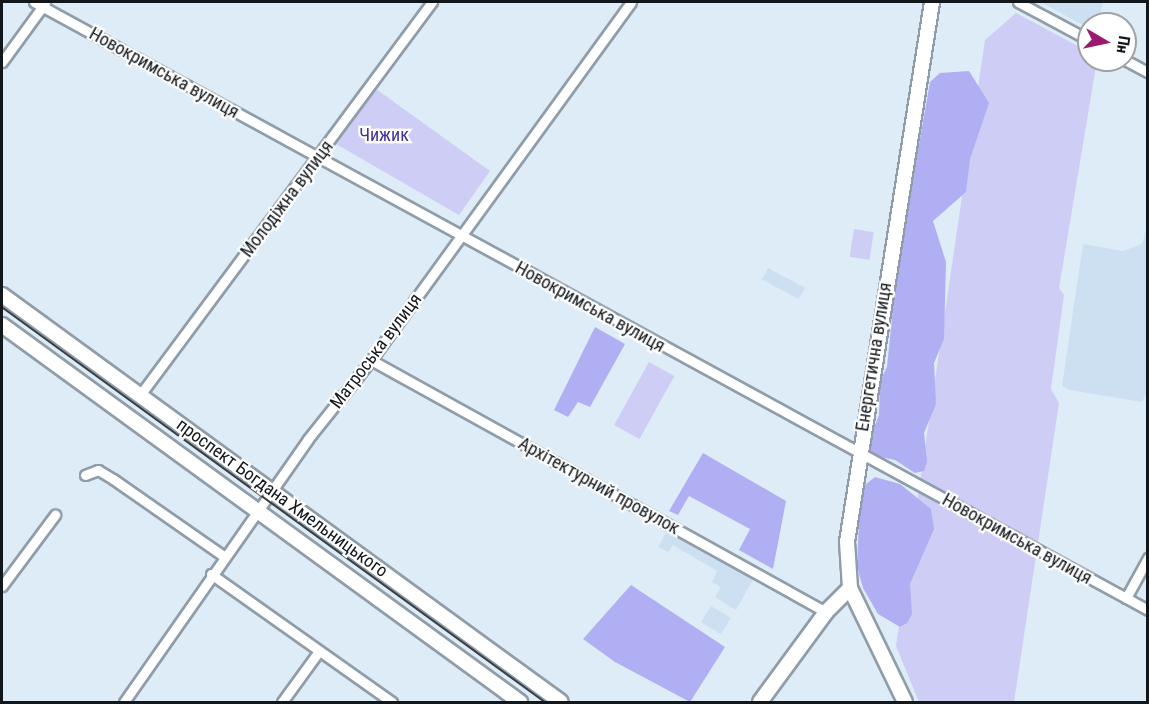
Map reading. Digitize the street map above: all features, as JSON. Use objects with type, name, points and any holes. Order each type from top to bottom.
[{"type":"main road","name":"Енергетична вулиця","points":[[905,702],[850,588],[847,542],[859,453],[932,2]]},
{"type":"main road","name":"проспект Богдана Хмельницького","points":[[2,295],[561,702]]},
{"type":"main road","name":"проспект Богдана Хмельницького","points":[[2,325],[520,702]]},
{"type":"main road","points":[[760,702],[826,612],[850,588]]},
{"type":"street","name":"Молодіжна вулиця","points":[[140,395],[432,2]]},
{"type":"street","name":"Матроська вулиця","points":[[124,702],[211,574],[371,360],[631,2]]},
{"type":"street","points":[[1018,2],[1077,34]]},
{"type":"street","name":"Новокримська вулиця","points":[[41,3],[318,157],[1148,610]]},
{"type":"street","points":[[2,62],[41,3]]},
{"type":"street","name":"Архітектурний провулок","points":[[371,360],[826,612]]},
{"type":"street","points":[[85,475],[98,470],[225,557]]},
{"type":"street","points":[[2,586],[55,514]]},
{"type":"street","points":[[1126,598],[1148,558]]},
{"type":"street","points":[[211,574],[392,702]]},
{"type":"street","points":[[282,702],[319,651]]},
{"type":"shaded area","points":[[1041,2],[1103,2],[1101,12],[1077,12],[1077,22]]},
{"type":"shaded area","points":[[969,71],[989,103],[970,159],[966,192],[933,221],[946,262],[944,339],[934,363],[936,404],[924,433],[927,462],[924,471],[915,473],[895,460],[876,456],[871,451],[871,435],[879,415],[880,381],[887,367],[897,268],[930,82],[940,73]]},
{"type":"shaded area","points":[[1147,227],[1147,392],[1142,402],[1070,390],[1062,386],[1083,244],[1123,251],[1142,244]]},
{"type":"shaded area","points":[[768,268],[805,288],[799,299],[762,279]]},
{"type":"shaded area","points":[[595,327],[625,344],[590,407],[578,402],[568,417],[554,410]]},
{"type":"shaded area","points":[[703,453],[786,501],[773,569],[739,550],[750,529],[689,496],[678,515],[669,511]]},
{"type":"shaded area","points":[[875,477],[900,484],[931,509],[934,529],[910,584],[912,614],[907,623],[900,627],[878,614],[863,588],[857,567],[859,520],[865,485]]},
{"type":"shaded area","points":[[669,527],[755,576],[736,610],[715,597],[721,587],[712,582],[717,571],[673,545],[668,552],[658,547]]},
{"type":"shaded area","points":[[631,585],[725,647],[690,702],[615,662],[583,639]]},
{"type":"shaded area","points":[[711,606],[731,618],[721,634],[701,622]]},
{"type":"green space","points":[[1016,13],[1077,46],[1077,72],[1095,72],[1059,288],[1064,295],[1051,389],[1059,403],[1014,702],[919,702],[896,646],[985,40]]},
{"type":"green space","name":"Чижик","points":[[376,89],[490,171],[459,215],[336,144]]},
{"type":"green space","points":[[854,229],[874,232],[869,260],[850,257]]},
{"type":"green space","points":[[649,362],[674,376],[639,439],[614,425]]},
{"type":"tram line","points":[[2,307],[545,702]]}]
